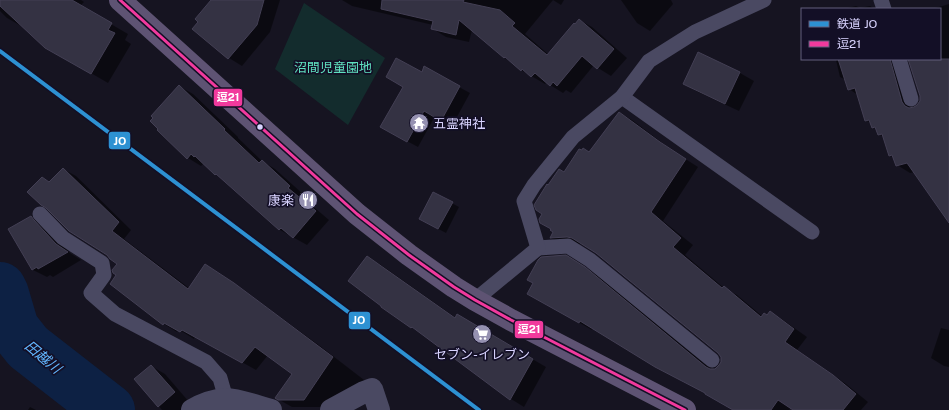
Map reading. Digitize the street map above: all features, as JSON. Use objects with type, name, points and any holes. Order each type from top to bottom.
[{"type":"main road","points":[[120,0],[357,214],[409,255],[475,300],[685,410]]},
{"type":"street","points":[[331,410],[372,389],[379,410]]},
{"type":"street","points":[[192,410],[202,404],[226,399],[271,410]]},
{"type":"lane","points":[[538,248],[524,200],[534,185],[573,137],[622,97],[649,61],[695,32],[764,0]]},
{"type":"lane","points":[[899,60],[911,99]]},
{"type":"lane","points":[[622,97],[812,232]]},
{"type":"lane","points":[[40,214],[63,238],[102,263],[104,274],[90,293],[115,314],[206,362],[220,378],[226,399]]},
{"type":"lane","points":[[475,300],[538,248],[568,246],[590,260],[712,360]]},
{"type":"green space","name":"沼間児童園地","points":[[304,3],[385,58],[348,125],[275,69]]},
{"type":"building","points":[[0,0],[72,0],[112,23],[108,30],[115,33],[91,74],[45,48],[0,6]]},
{"type":"building","points":[[211,0],[264,0],[257,25],[228,59],[192,29],[198,22],[195,19]]},
{"type":"building","points":[[382,0],[464,0],[463,2],[500,10],[515,23],[512,26],[547,55],[579,19],[614,49],[597,69],[582,56],[557,86],[553,82],[550,86],[535,73],[531,77],[522,69],[521,71],[459,20],[456,35],[431,29],[433,21],[381,9]]},
{"type":"building","points":[[698,52],[740,72],[725,104],[683,84]]},
{"type":"building","points":[[396,58],[422,72],[424,66],[460,86],[441,121],[424,111],[407,142],[380,127],[403,87],[386,77]]},
{"type":"building","points":[[949,59],[949,223],[907,163],[896,166],[892,155],[889,156],[882,134],[878,135],[875,127],[872,128],[869,120],[865,121],[855,88],[848,90],[838,60],[890,60],[902,102],[909,108],[914,107],[920,101],[920,96],[908,60]]},
{"type":"building","points":[[179,85],[259,163],[262,160],[290,186],[288,188],[316,211],[293,238],[281,228],[279,230],[195,156],[194,157],[191,154],[187,159],[157,130],[158,129],[150,121],[153,118],[151,116]]},
{"type":"building","points":[[619,112],[686,159],[651,212],[681,238],[673,247],[722,288],[724,286],[761,317],[764,313],[767,315],[770,311],[794,329],[785,342],[833,375],[856,394],[843,410],[793,410],[778,400],[771,410],[733,410],[705,393],[655,367],[580,321],[579,323],[527,294],[533,283],[527,280],[541,257],[566,255],[585,267],[706,367],[715,369],[721,362],[721,357],[718,353],[596,253],[572,238],[550,238],[553,232],[550,230],[551,229],[540,223],[539,219],[542,214],[536,210],[534,205],[547,184],[548,185],[559,169],[564,172],[579,149],[582,150],[583,148],[589,152]]},
{"type":"building","points":[[63,168],[119,222],[112,231],[188,289],[205,264],[234,283],[333,357],[304,400],[278,400],[275,398],[292,374],[255,347],[242,363],[182,330],[180,332],[164,323],[163,325],[110,284],[116,275],[112,270],[117,264],[107,255],[69,231],[46,208],[27,192],[42,177],[49,182]]},
{"type":"building","points":[[433,192],[453,202],[438,229],[419,219]]},
{"type":"building","points":[[31,216],[56,244],[68,252],[38,269],[37,267],[32,270],[8,229]]},
{"type":"building","points":[[367,256],[455,318],[457,314],[533,359],[510,400],[412,327],[411,328],[381,307],[348,281]]},
{"type":"building","points":[[151,365],[175,392],[158,407],[134,379]]},
{"type":"waterway","name":"田越川","points":[[0,288],[13,328],[28,347],[109,410]]},
{"type":"rail line","name":"JO","points":[[0,51],[479,410]]},
{"type":"transit line","name":"逗21","points":[[120,0],[357,214],[409,255],[475,300],[685,410]]},
{"type":"place","name":"五霊神社","points":[[419,123]]},
{"type":"place","name":"康楽","points":[[308,200]]},
{"type":"place","name":"セブン-イレブン","points":[[482,334]]}]
